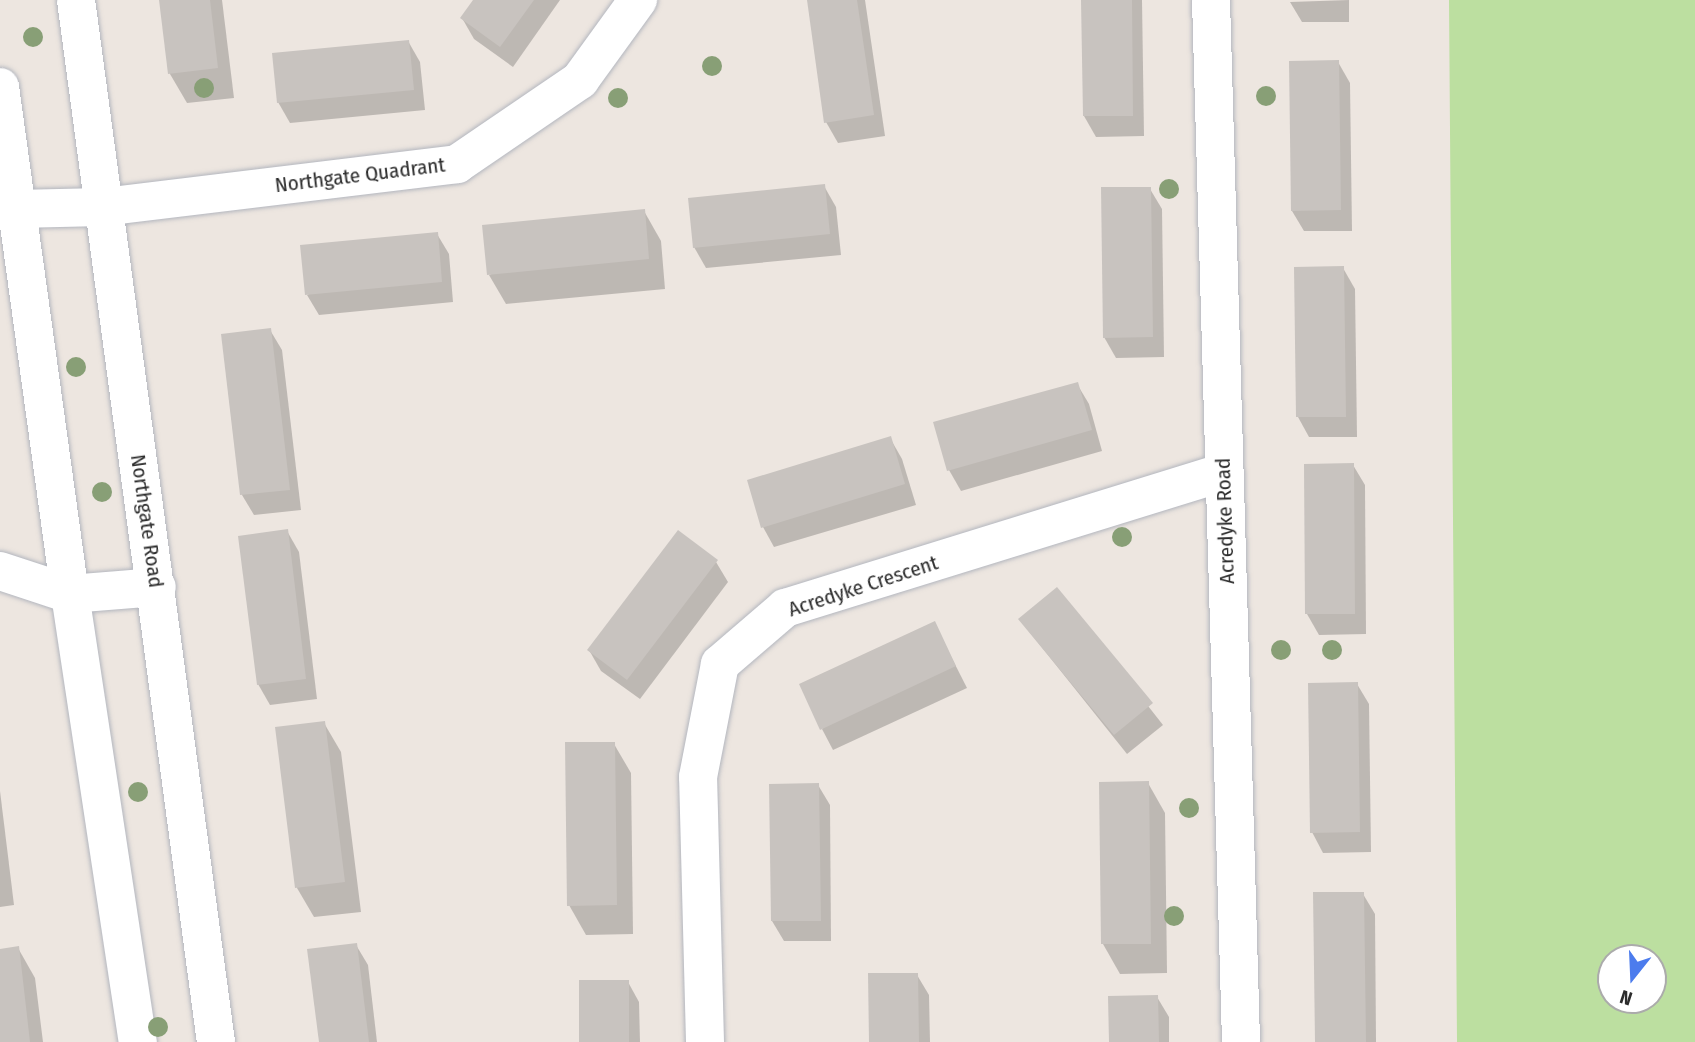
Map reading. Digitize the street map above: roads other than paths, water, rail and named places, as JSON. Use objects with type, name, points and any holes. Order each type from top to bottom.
[{"type":"street","name":"Northgate Road","points":[[76,0],[157,587],[216,1042]]},
{"type":"street","name":"Northgate Quadrant","points":[[16,209],[103,207],[457,164],[580,80],[638,0]]},
{"type":"street","name":"Acredyke Road","points":[[1211,0],[1241,1042]]},
{"type":"street","points":[[0,87],[70,594],[138,1042]]},
{"type":"street","name":"Acredyke Crescent","points":[[705,1042],[698,777],[720,664],[785,608],[1223,472]]},
{"type":"street","points":[[0,571],[70,594],[157,587]]}]
